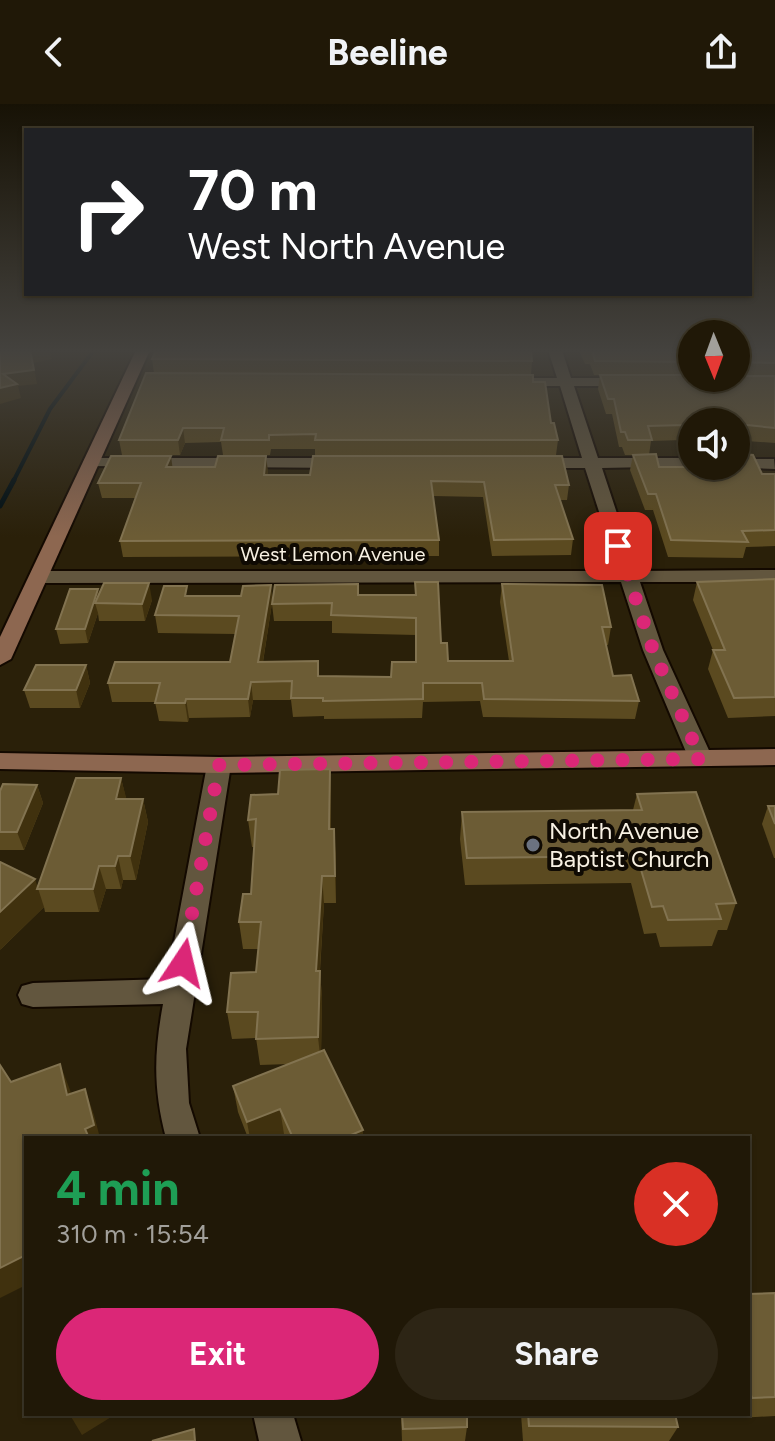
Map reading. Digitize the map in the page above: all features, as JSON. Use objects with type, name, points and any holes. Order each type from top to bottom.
[{"type":"street","points":[[0,659],[91,463],[118,412]]},
{"type":"street","points":[[575,412],[653,650],[701,759]]},
{"type":"street","points":[[91,463],[356,463]]},
{"type":"street","points":[[512,463],[678,463]]},
{"type":"street","points":[[750,464],[774,464]]},
{"type":"street","name":"West Lemon Avenue","points":[[38,577],[775,576]]},
{"type":"street","points":[[0,761],[219,765],[775,757]]},
{"type":"street","points":[[182,1136],[173,1103],[170,1049],[219,765]]},
{"type":"street","points":[[33,995],[178,991]]},
{"type":"street","points":[[274,1416],[280,1441]]},
{"type":"building","points":[[130,412],[549,412],[558,440],[315,440],[316,434],[269,435],[269,440],[221,440],[224,428],[183,428],[178,440],[119,440]]},
{"type":"building","points":[[617,412],[678,412],[678,425],[648,426],[652,440],[628,440],[625,432],[621,432]]},
{"type":"building","points":[[750,412],[775,412],[775,428],[750,425]]},
{"type":"building","points":[[656,454],[659,467],[678,467],[678,480],[750,480],[750,455],[753,455],[762,474],[775,474],[775,530],[742,531],[748,542],[671,540],[656,494],[648,494],[633,455]]},
{"type":"building","points":[[111,456],[171,456],[166,467],[215,467],[218,456],[266,456],[264,475],[310,475],[313,456],[562,456],[569,485],[555,485],[573,539],[494,540],[484,482],[431,481],[439,540],[120,541],[141,483],[98,483]]},
{"type":"building","points":[[775,579],[775,697],[734,698],[713,650],[725,650],[697,582]]},
{"type":"building","points":[[415,582],[438,582],[441,643],[447,643],[448,661],[513,661],[502,584],[602,585],[611,627],[602,627],[613,676],[631,675],[639,701],[484,699],[482,683],[423,683],[423,699],[323,701],[323,698],[291,698],[292,681],[251,682],[248,699],[186,699],[185,703],[155,703],[160,683],[108,683],[115,662],[230,662],[239,616],[155,615],[164,586],[187,586],[185,596],[241,596],[243,586],[271,585],[258,662],[318,661],[318,676],[391,677],[392,662],[416,662],[416,618],[331,615],[332,603],[272,604],[275,585],[358,584],[358,595],[416,595]]},
{"type":"building","points":[[104,583],[149,583],[142,604],[95,603]]},
{"type":"building","points":[[70,589],[98,589],[85,629],[56,629]]},
{"type":"building","points":[[36,665],[86,665],[76,690],[24,690]]},
{"type":"building","points":[[330,769],[329,829],[334,829],[335,876],[322,876],[316,971],[320,971],[318,1037],[256,1039],[258,1012],[227,1012],[231,973],[256,972],[261,922],[239,922],[243,894],[251,894],[256,819],[248,820],[251,795],[278,794],[280,770]]},
{"type":"building","points":[[76,778],[121,778],[116,799],[143,799],[130,856],[118,856],[115,866],[99,866],[93,889],[37,889]]},
{"type":"building","points":[[3,784],[37,785],[17,832],[0,832],[0,791]]},
{"type":"building","points":[[696,792],[736,903],[716,904],[721,919],[668,920],[663,906],[652,907],[637,856],[467,858],[462,812],[642,810],[637,794]]},
{"type":"building","points":[[768,806],[775,806],[775,824]]},
{"type":"building","points":[[0,862],[35,879],[0,912]]},
{"type":"building","points":[[324,1050],[363,1130],[349,1136],[292,1136],[280,1109],[247,1122],[233,1086]]},
{"type":"building","points":[[60,1064],[67,1095],[85,1089],[94,1125],[85,1129],[88,1136],[24,1136],[24,1256],[0,1268],[0,1065],[11,1082]]},
{"type":"building","points":[[775,1293],[775,1397],[752,1398],[750,1392],[750,1294]]},
{"type":"building","points":[[402,1416],[467,1416],[467,1427],[403,1429]]},
{"type":"building","points":[[528,1416],[675,1416],[678,1427],[529,1426]]},
{"type":"building","points":[[194,1429],[195,1441],[152,1441]]},
{"type":"waterway","points":[[13,482],[48,412]]},
{"type":"waterway","points":[[0,506],[14,480]]},
{"type":"place","name":"North Avenue Baptist Church","points":[[533,845]]},
{"type":"route","points":[[183,963],[219,765],[701,759],[653,650],[618,546]]}]
